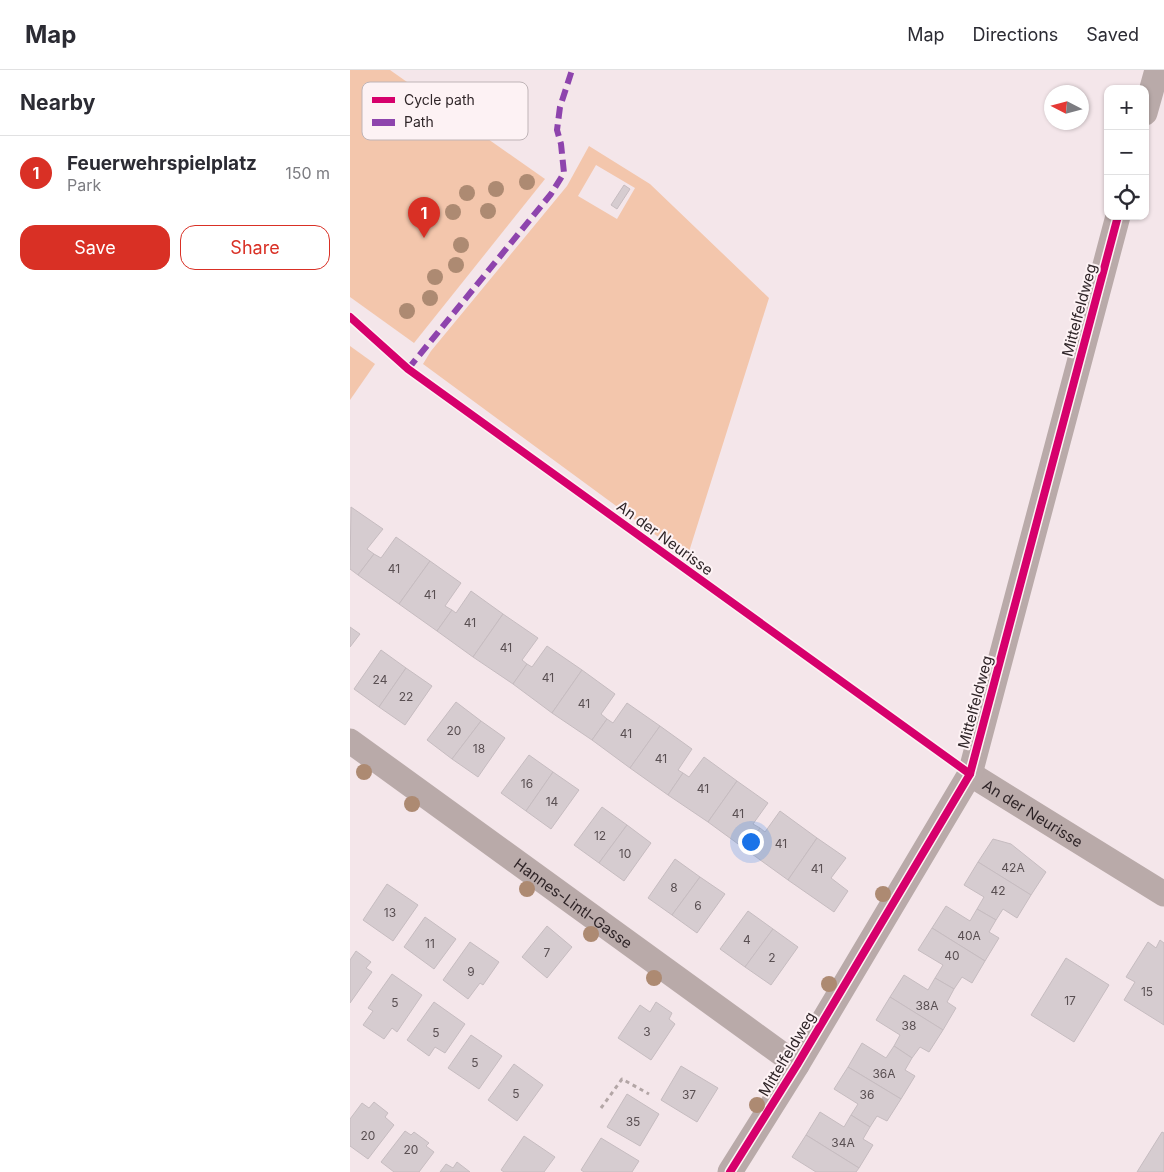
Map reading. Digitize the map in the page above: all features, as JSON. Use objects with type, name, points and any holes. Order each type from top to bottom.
[{"type":"street","points":[[1149,99],[1157,70]]},
{"type":"street","name":"Mittelfeldweg","points":[[730,1172],[797,1065],[970,774],[1117,220]]},
{"type":"street","name":"Hannes-Lintl-Gasse","points":[[350,741],[797,1065]]},
{"type":"street","name":"An der Neurisse","points":[[970,774],[1164,894]]},
{"type":"path","points":[[601,1108],[622,1079],[649,1094]]},
{"type":"shaded area","points":[[350,70],[390,70],[407,82],[362,82],[362,140],[490,140],[545,179],[414,343],[350,297]]},
{"type":"shaded area","points":[[589,146],[650,184],[769,298],[687,558],[423,364],[431,351],[567,186]],"holes":[[[596,165],[635,188],[617,219],[578,196]]]},
{"type":"shaded area","points":[[350,346],[375,364],[350,400]]},
{"type":"building","points":[[624,185],[630,189],[617,209],[611,205]]},
{"type":"building","points":[[351,507],[383,529],[367,549],[374,554],[358,575],[350,569]]},
{"type":"building","points":[[396,537],[430,561],[399,604],[358,575],[374,554],[381,558]]},
{"type":"building","points":[[430,561],[461,583],[445,606],[452,610],[437,631],[399,604]]},
{"type":"building","points":[[471,591],[503,614],[473,657],[437,631],[452,610],[456,613]]},
{"type":"building","points":[[503,614],[538,638],[522,660],[527,664],[513,684],[473,657]]},
{"type":"building","points":[[350,627],[360,634],[350,647]]},
{"type":"building","points":[[547,646],[582,670],[552,713],[513,684],[527,664],[532,667]]},
{"type":"building","points":[[381,650],[406,668],[379,707],[354,689]]},
{"type":"building","points":[[406,668],[432,686],[405,725],[379,707]]},
{"type":"building","points":[[582,670],[615,694],[601,714],[607,719],[592,740],[552,713]]},
{"type":"building","points":[[456,702],[481,721],[452,759],[427,740]]},
{"type":"building","points":[[627,703],[660,726],[630,768],[592,740],[607,719],[613,723]]},
{"type":"building","points":[[481,721],[505,738],[478,777],[452,759]]},
{"type":"building","points":[[660,726],[692,749],[678,770],[683,773],[668,795],[630,768]]},
{"type":"building","points":[[529,755],[553,772],[526,811],[501,793]]},
{"type":"building","points":[[704,757],[737,781],[708,822],[668,795],[683,773],[689,777]]},
{"type":"building","points":[[553,772],[579,790],[551,829],[526,811]]},
{"type":"building","points":[[737,781],[768,803],[753,824],[760,828],[745,849],[708,822]]},
{"type":"building","points":[[602,807],[627,825],[599,863],[574,845]]},
{"type":"building","points":[[780,811],[817,838],[788,880],[745,849],[760,828],[765,832]]},
{"type":"building","points":[[627,825],[651,843],[624,881],[599,863]]},
{"type":"building","points":[[817,838],[846,858],[831,878],[848,891],[834,912],[788,880]]},
{"type":"building","points":[[993,839],[1011,844],[1046,872],[1031,895],[978,862]]},
{"type":"building","points":[[675,859],[700,877],[672,915],[648,898]]},
{"type":"building","points":[[978,862],[1031,895],[1017,918],[1003,909],[996,920],[977,909],[984,897],[964,885]]},
{"type":"building","points":[[700,877],[725,894],[697,933],[672,915]]},
{"type":"building","points":[[387,884],[418,905],[393,941],[363,920]]},
{"type":"building","points":[[946,906],[970,921],[977,909],[996,920],[989,932],[999,938],[985,961],[932,928]]},
{"type":"building","points":[[748,911],[773,929],[745,967],[720,949]]},
{"type":"building","points":[[425,917],[456,939],[434,969],[404,947]]},
{"type":"building","points":[[547,926],[572,947],[547,978],[522,957]]},
{"type":"building","points":[[932,928],[985,961],[972,983],[962,977],[954,989],[935,978],[943,965],[918,950]]},
{"type":"building","points":[[773,929],[798,947],[771,985],[745,967]]},
{"type":"building","points":[[1160,940],[1164,943],[1164,1025],[1124,1000],[1135,982],[1126,977],[1148,942],[1156,948]]},
{"type":"building","points":[[470,942],[499,962],[483,985],[480,983],[468,999],[443,980]]},
{"type":"building","points":[[356,951],[371,962],[366,968],[372,972],[350,1003],[350,960]]},
{"type":"building","points":[[1066,958],[1109,985],[1074,1042],[1031,1015]]},
{"type":"building","points":[[392,974],[422,995],[397,1032],[392,1028],[384,1039],[363,1025],[373,1011],[368,1008]]},
{"type":"building","points":[[904,975],[928,990],[935,978],[954,989],[947,1002],[956,1008],[943,1030],[890,997]]},
{"type":"building","points":[[890,997],[943,1030],[929,1052],[920,1047],[912,1058],[894,1046],[900,1035],[876,1020]]},
{"type":"building","points":[[434,1002],[465,1024],[445,1053],[435,1047],[429,1056],[407,1040]]},
{"type":"building","points":[[656,1002],[672,1013],[669,1019],[675,1024],[651,1060],[618,1038],[640,1005],[650,1012]]},
{"type":"building","points":[[471,1035],[502,1056],[479,1089],[448,1068]]},
{"type":"building","points":[[862,1043],[886,1058],[894,1046],[912,1058],[905,1070],[915,1076],[901,1099],[848,1067]]},
{"type":"building","points":[[514,1064],[543,1085],[517,1121],[488,1100]]},
{"type":"building","points":[[681,1066],[718,1088],[697,1122],[661,1100]]},
{"type":"building","points":[[848,1067],[901,1099],[887,1121],[877,1116],[870,1127],[851,1115],[858,1104],[834,1089]]},
{"type":"building","points":[[627,1094],[659,1114],[640,1146],[607,1127]]},
{"type":"building","points":[[374,1102],[388,1113],[385,1117],[394,1125],[368,1159],[350,1146],[350,1119],[362,1103],[369,1108]]},
{"type":"building","points":[[820,1112],[844,1127],[851,1115],[870,1127],[863,1139],[873,1145],[859,1168],[806,1135]]},
{"type":"building","points":[[405,1131],[411,1135],[414,1132],[429,1143],[426,1146],[434,1152],[419,1172],[394,1172],[381,1162]]},
{"type":"building","points":[[1162,1132],[1164,1133],[1164,1172],[1137,1172]]},
{"type":"building","points":[[806,1135],[859,1168],[856,1172],[816,1172],[792,1157]]},
{"type":"building","points":[[524,1136],[555,1157],[544,1172],[504,1172],[501,1170]]},
{"type":"building","points":[[601,1138],[639,1161],[632,1172],[584,1172],[581,1170]]},
{"type":"building","points":[[457,1162],[470,1172],[440,1172],[446,1164],[453,1168]]},
{"type":"marked path","points":[[408,369],[551,194],[564,173],[561,144],[557,130],[560,107],[572,70]]},
{"type":"cycle path","points":[[730,1172],[797,1065],[970,774],[1117,220]]},
{"type":"cycle path","points":[[350,317],[408,369],[970,774]]},
{"type":"place","name":"Feuerwehrspielplatz","points":[[424,238]]}]
